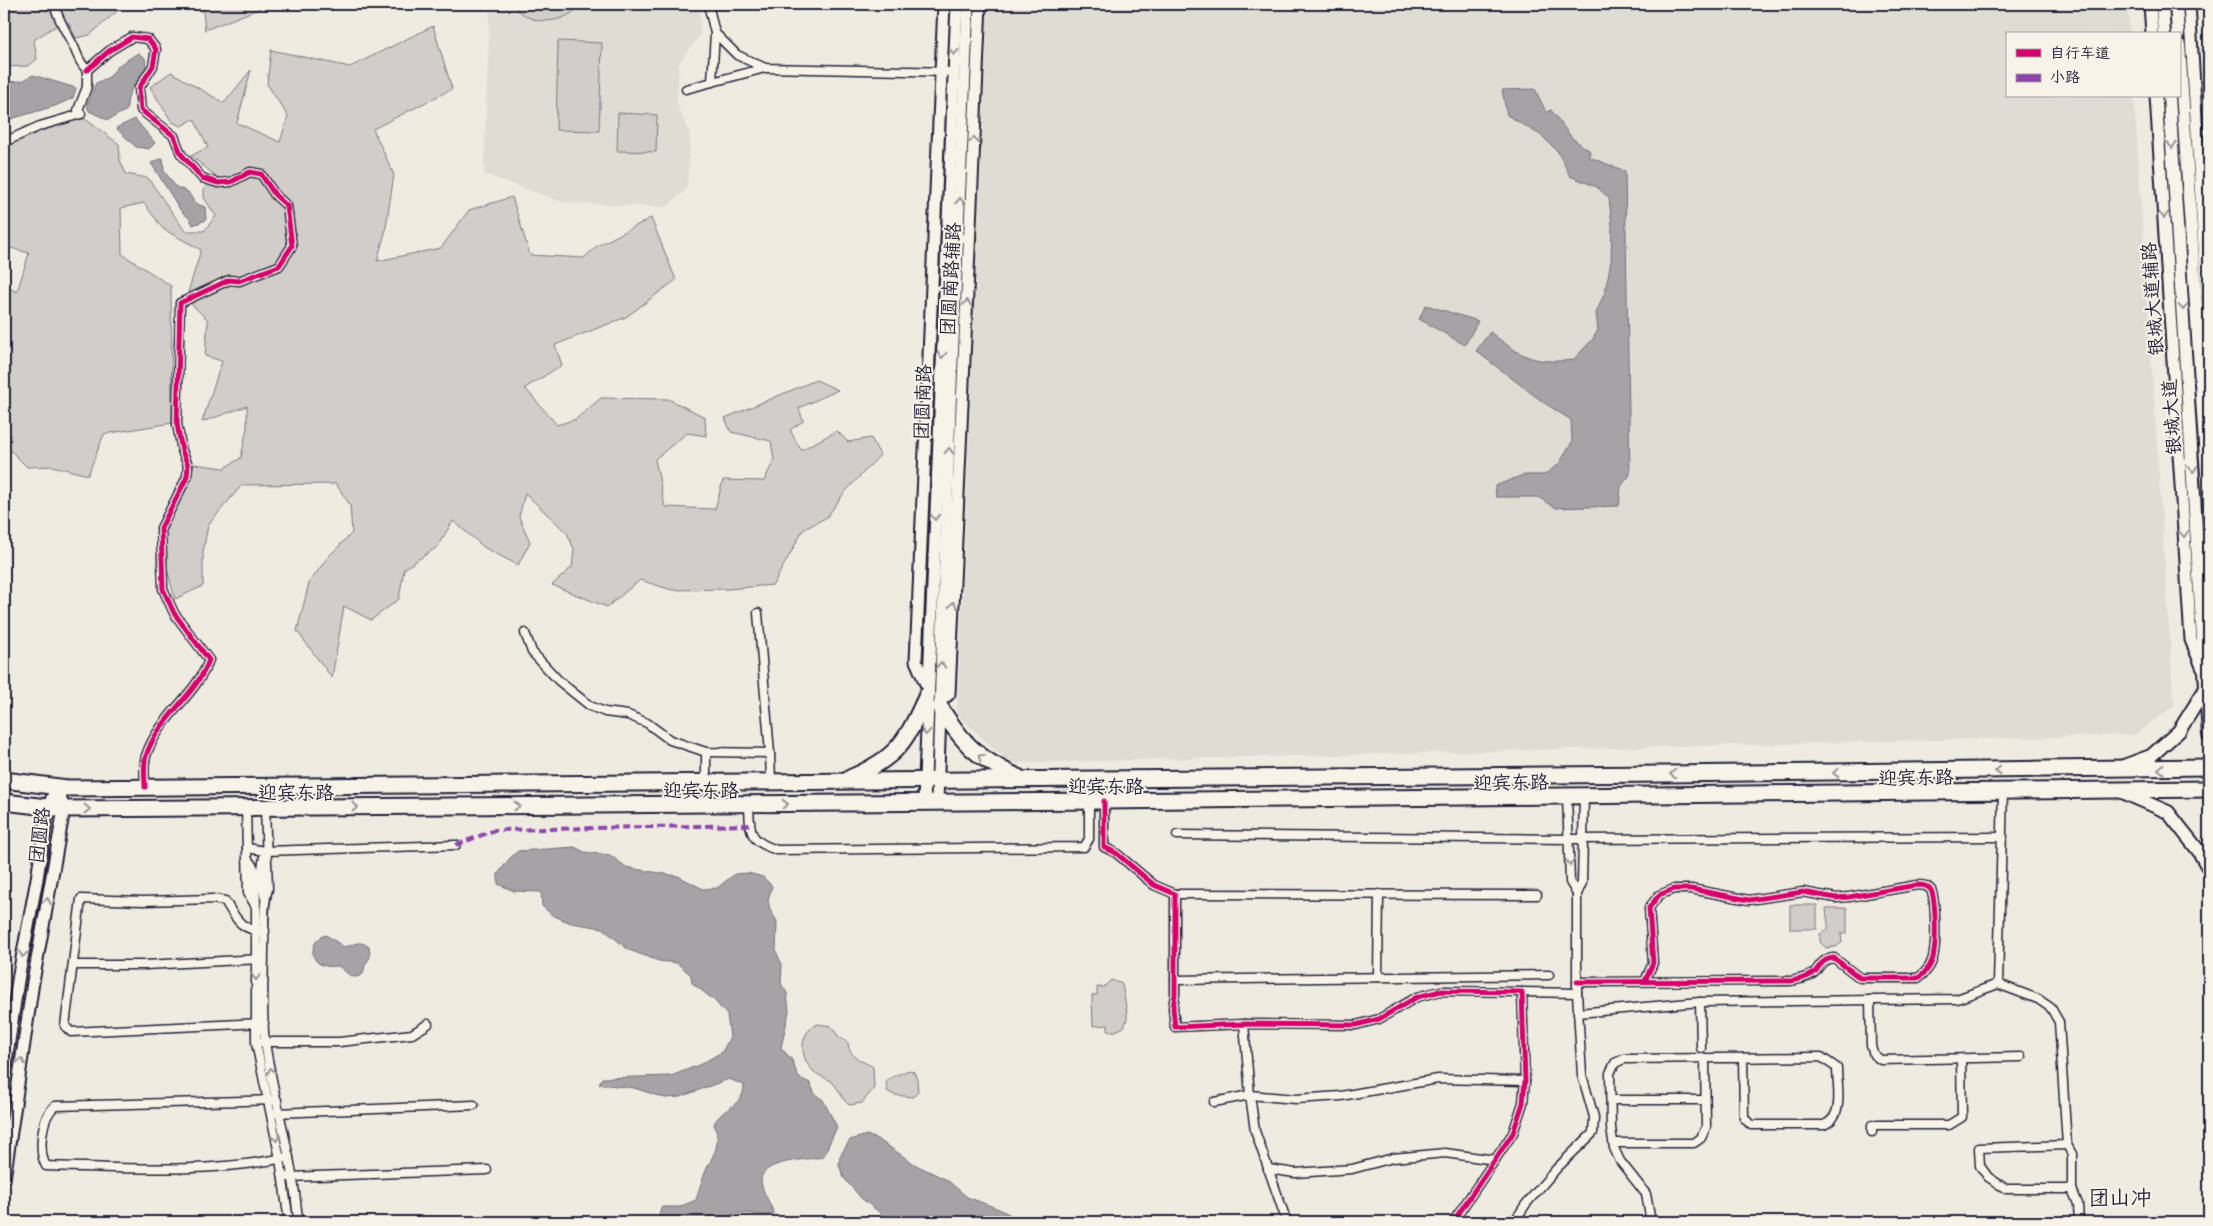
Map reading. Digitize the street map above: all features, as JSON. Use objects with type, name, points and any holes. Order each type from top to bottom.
[{"type":"highway","points":[[842,781],[872,769],[897,751],[934,697],[970,749],[994,766],[1024,780]]},
{"type":"highway","name":"迎宾东路","points":[[4,780],[57,787],[145,787],[2114,770],[2209,767]]},
{"type":"highway","name":"迎宾东路","points":[[4,802],[64,809],[265,808],[2209,789]]},
{"type":"main road","points":[[2162,4],[2164,32]]},
{"type":"main road","points":[[2176,4],[2178,32]]},
{"type":"main road","name":"银城大道","points":[[2180,52],[2200,200],[2209,505]]},
{"type":"main road","name":"银城大道","points":[[2169,98],[2209,735]]},
{"type":"main road","points":[[2114,770],[2151,756],[2179,731],[2206,682]]},
{"type":"main road","points":[[2118,790],[2168,812],[2198,850],[2209,869]]},
{"type":"street","points":[[4,142],[40,126],[81,114],[78,110],[87,87],[86,70],[78,61],[73,45],[60,24],[54,4]]},
{"type":"street","points":[[708,4],[715,33],[712,82]]},
{"type":"street","name":"团圆南路辅路","points":[[944,4],[916,661],[934,697],[949,694],[980,4]]},
{"type":"street","name":"团圆南路","points":[[930,780],[953,72],[957,4]]},
{"type":"street","name":"团圆南路","points":[[930,802],[968,4]]},
{"type":"street","points":[[2150,4],[2152,32]]},
{"type":"street","points":[[2189,4],[2209,328]]},
{"type":"street","points":[[715,33],[737,55],[765,68]]},
{"type":"street","points":[[86,70],[109,50],[132,36],[148,39],[156,50],[153,66],[140,88],[141,110],[174,136],[181,154],[202,178],[218,183],[231,182],[250,172],[261,174],[274,195],[287,206],[292,246],[279,266],[239,281],[229,280],[180,303],[177,424],[182,451],[188,465],[188,477],[162,528],[163,589],[174,613],[210,660],[204,674],[161,726],[145,757],[145,787]]},
{"type":"street","points":[[686,89],[765,68],[953,72]]},
{"type":"street","name":"银城大道辅路","points":[[2156,98],[2191,640],[2206,682]]},
{"type":"street","points":[[2176,202],[2200,200]]},
{"type":"street","points":[[758,613],[771,782]]},
{"type":"street","points":[[525,633],[532,652],[559,681],[590,706],[605,712],[628,715],[647,723],[670,740],[706,752],[770,753]]},
{"type":"street","points":[[706,752],[706,783]]},
{"type":"street","name":"团圆路","points":[[4,1075],[19,974],[48,807],[57,787]]},
{"type":"street","name":"团圆路","points":[[4,1179],[33,982],[64,809],[57,787]]},
{"type":"street","points":[[1998,984],[2003,791]]},
{"type":"street","points":[[1514,1222],[1526,1204],[1557,1168],[1593,1134],[1594,1117],[1582,1074],[1577,993],[1576,894],[1570,882],[1567,796]]},
{"type":"street","points":[[1576,894],[1582,883],[1584,796]]},
{"type":"street","points":[[749,804],[750,831],[761,845],[777,850],[1050,849],[1084,848],[1089,839],[1096,801]]},
{"type":"street","points":[[1096,801],[1104,847],[1116,853],[1154,885],[1175,894],[1538,895]]},
{"type":"street","points":[[246,808],[247,858],[254,868],[256,906],[260,931]]},
{"type":"street","points":[[265,808],[265,851],[262,864],[262,888],[265,898],[260,931],[259,1024],[256,1043],[284,1178],[289,1222]]},
{"type":"street","points":[[1177,835],[1570,839],[2003,836]]},
{"type":"street","points":[[246,848],[265,851],[456,845]]},
{"type":"street","points":[[1577,982],[1791,981],[1805,978],[1827,959],[1834,958],[1860,978],[1918,978],[1925,974],[1934,953],[1934,899],[1926,886],[1917,885],[1849,897],[1836,898],[1803,892],[1748,900],[1691,889],[1674,889],[1659,895],[1649,908],[1653,962],[1645,981]]},
{"type":"street","points":[[1175,894],[1175,980],[1173,1008],[1175,1027],[1244,1024],[1356,1025],[1379,1019],[1417,997],[1441,991],[1577,993]]},
{"type":"street","points":[[1378,977],[1379,894]]},
{"type":"street","points":[[259,1024],[71,1032],[65,1026],[82,899],[143,901],[213,899],[225,901],[238,923],[260,931]]},
{"type":"street","points":[[73,965],[146,965],[260,959]]},
{"type":"street","points":[[1175,980],[1549,975]]},
{"type":"street","points":[[1578,1013],[1700,1002],[1957,999],[1998,984],[2038,999],[2051,1008],[2059,1022],[2067,1145],[2072,1154],[2072,1189],[2078,1204],[2079,1222]]},
{"type":"street","points":[[1454,1222],[1513,1133],[1523,1103],[1525,1081],[1522,992]]},
{"type":"street","points":[[1870,1000],[1871,1046],[1874,1056],[1881,1060],[2021,1057]]},
{"type":"street","points":[[1700,1002],[1701,1048]]},
{"type":"street","points":[[259,1024],[278,1100],[293,1176],[298,1222]]},
{"type":"street","points":[[256,1043],[339,1042],[412,1034],[428,1024]]},
{"type":"street","points":[[1244,1024],[1255,1131],[1287,1222]]},
{"type":"street","points":[[1651,1222],[1646,1194],[1620,1161],[1614,1143],[1611,1128],[1610,1073],[1615,1064],[1624,1059],[1821,1057],[1836,1068],[1838,1112],[1831,1122],[1824,1126],[1751,1125],[1744,1118],[1743,1058]]},
{"type":"street","points":[[1614,1143],[1694,1143],[1701,1138],[1706,1127],[1705,1058]]},
{"type":"street","points":[[1872,1132],[1872,1125],[1949,1125],[1957,1122],[1962,1117],[1962,1059]]},
{"type":"street","points":[[1214,1102],[1250,1095],[1296,1099],[1341,1096],[1438,1079],[1525,1081]]},
{"type":"street","points":[[278,1100],[55,1106],[49,1111],[42,1139],[43,1160],[46,1166],[173,1169],[232,1167],[289,1156]]},
{"type":"street","points":[[1611,1100],[1706,1100]]},
{"type":"street","points":[[271,1114],[280,1112],[474,1105]]},
{"type":"street","points":[[2067,1145],[1979,1148],[1980,1166],[1988,1177],[2006,1189],[2072,1189]]},
{"type":"street","points":[[1268,1169],[1295,1173],[1352,1169],[1393,1158],[1445,1153],[1495,1160]]},
{"type":"street","points":[[284,1178],[293,1176],[487,1170]]},
{"type":"shaded area","points":[[4,4],[125,4],[90,35],[76,38],[68,22],[52,28],[34,40],[37,59],[28,66],[4,67]]},
{"type":"shaded area","points":[[202,4],[271,4],[205,30]]},
{"type":"shaded area","points":[[490,4],[700,4],[700,35],[679,63],[677,104],[690,135],[687,189],[666,207],[565,203],[484,174]]},
{"type":"shaded area","points":[[513,4],[581,4],[566,16],[557,20],[547,21],[528,17]]},
{"type":"shaded area","points":[[988,4],[2128,4],[2130,32],[2006,32],[2006,98],[2134,98],[2174,706],[2134,735],[1009,763],[957,714]]},
{"type":"shaded area","points":[[433,26],[452,89],[373,129],[394,175],[385,233],[377,261],[441,248],[469,210],[512,197],[530,255],[584,258],[597,246],[651,218],[676,280],[626,317],[555,345],[562,365],[525,388],[557,425],[576,419],[601,398],[668,399],[705,417],[706,436],[687,433],[655,459],[665,507],[715,509],[723,480],[764,481],[774,460],[771,441],[731,432],[725,418],[816,380],[838,390],[799,408],[803,421],[790,430],[801,450],[837,431],[848,442],[871,438],[880,455],[844,493],[827,517],[803,530],[773,585],[728,589],[672,590],[640,580],[607,607],[552,585],[572,567],[574,549],[567,533],[525,493],[519,517],[530,542],[518,565],[485,548],[453,521],[437,547],[404,569],[399,599],[371,620],[344,606],[332,678],[297,631],[309,583],[328,557],[352,533],[350,505],[336,484],[242,485],[208,525],[203,552],[203,586],[175,599],[161,547],[171,513],[185,490],[194,464],[224,468],[241,458],[247,427],[247,406],[202,422],[222,361],[205,356],[208,320],[186,299],[201,250],[163,229],[144,203],[121,208],[122,254],[171,286],[172,423],[104,434],[88,475],[52,466],[27,467],[10,450],[4,450],[4,285],[17,292],[29,253],[4,246],[4,140],[52,119],[85,119],[119,144],[120,160],[126,174],[148,178],[185,231],[204,231],[216,216],[204,198],[204,188],[217,177],[191,156],[208,147],[194,119],[181,126],[172,122],[150,87],[171,72],[224,103],[251,70],[237,123],[280,142],[288,116],[267,84],[271,50],[350,67]]},
{"type":"shaded area","points":[[558,41],[602,43],[599,131],[556,130]]},
{"type":"shaded area","points":[[138,53],[145,58],[147,72],[132,88],[128,98],[127,110],[108,120],[89,111],[87,105],[96,83],[109,77],[119,65]]},
{"type":"shaded area","points":[[33,75],[76,88],[73,98],[55,106],[4,121],[10,95],[6,82],[22,81]]},
{"type":"shaded area","points":[[1535,89],[1546,112],[1551,110],[1572,138],[1590,151],[1589,157],[1625,171],[1630,475],[1621,486],[1619,506],[1556,508],[1538,497],[1496,497],[1495,486],[1523,475],[1544,475],[1559,464],[1572,442],[1571,420],[1543,402],[1476,351],[1490,332],[1528,357],[1547,361],[1573,360],[1592,340],[1598,330],[1596,313],[1605,292],[1611,261],[1612,226],[1609,198],[1597,187],[1570,176],[1558,152],[1542,136],[1507,115],[1502,90]]},
{"type":"shaded area","points":[[618,113],[657,115],[656,152],[617,151]]},
{"type":"shaded area","points":[[135,119],[155,143],[149,149],[136,147],[116,128]]},
{"type":"shaded area","points":[[163,158],[164,171],[176,187],[188,192],[195,203],[205,207],[206,220],[193,225],[190,219],[181,211],[151,163]]},
{"type":"shaded area","points":[[1426,305],[1478,321],[1465,345],[1419,319]]},
{"type":"shaded area","points":[[575,847],[584,852],[610,855],[626,867],[678,876],[703,889],[717,888],[735,874],[748,873],[763,877],[772,886],[768,900],[770,910],[777,921],[776,951],[782,965],[781,984],[787,993],[789,1011],[781,1048],[792,1060],[798,1077],[810,1083],[815,1094],[823,1100],[837,1127],[823,1157],[786,1162],[768,1169],[763,1174],[762,1185],[774,1214],[747,1213],[731,1215],[728,1222],[672,1222],[659,1217],[661,1207],[679,1207],[696,1200],[702,1179],[716,1150],[717,1139],[714,1124],[722,1113],[741,1098],[744,1085],[729,1079],[680,1097],[665,1098],[634,1088],[599,1084],[602,1078],[671,1076],[699,1065],[722,1052],[730,1037],[727,1015],[714,1000],[692,983],[691,975],[677,963],[659,961],[629,950],[602,928],[571,923],[552,915],[542,906],[541,892],[514,891],[498,884],[498,874],[509,859],[518,851]]},
{"type":"shaded area","points":[[1790,905],[1817,905],[1817,929],[1790,929]]},
{"type":"shaded area","points":[[1826,908],[1847,908],[1847,933],[1841,934],[1842,942],[1836,947],[1826,948],[1820,942],[1820,934],[1828,930]]},
{"type":"shaded area","points":[[326,935],[344,947],[362,943],[369,947],[370,957],[365,965],[363,974],[352,977],[338,966],[326,966],[316,960],[313,956],[314,946],[321,937]]},
{"type":"shaded area","points":[[1111,980],[1122,984],[1127,1012],[1124,1027],[1116,1031],[1108,1031],[1108,1025],[1093,1026],[1092,995],[1097,995],[1097,987],[1104,987]]},
{"type":"shaded area","points":[[818,1024],[831,1026],[838,1036],[848,1043],[854,1056],[873,1067],[874,1088],[862,1103],[849,1105],[832,1082],[816,1074],[805,1060],[803,1053],[804,1039],[811,1028]]},
{"type":"shaded area","points":[[909,1070],[914,1072],[917,1079],[918,1092],[913,1097],[894,1095],[887,1091],[886,1083],[890,1078]]},
{"type":"shaded area","points":[[867,1135],[879,1140],[916,1165],[947,1180],[967,1197],[999,1209],[1024,1222],[892,1222],[861,1198],[844,1178],[839,1165],[840,1156],[850,1140]]},
{"type":"marked path","points":[[456,845],[495,830],[750,825]]},
{"type":"cycle path","points":[[87,70],[109,51],[132,37],[148,39],[156,49],[153,66],[139,88],[141,110],[174,136],[181,154],[202,178],[218,183],[231,182],[250,172],[261,174],[275,195],[287,206],[292,246],[279,266],[239,281],[229,280],[180,303],[177,424],[182,451],[188,465],[187,477],[161,528],[163,589],[174,613],[209,660],[195,685],[168,718],[152,742],[145,760],[145,787]]},
{"type":"cycle path","points":[[1104,801],[1104,847],[1116,853],[1154,885],[1175,894],[1175,994],[1173,1008],[1175,1027],[1244,1024],[1356,1025],[1379,1019],[1417,997],[1441,991],[1522,992],[1525,1081],[1523,1103],[1513,1133],[1453,1222]]},
{"type":"cycle path","points":[[1577,982],[1791,981],[1810,976],[1821,964],[1834,958],[1860,978],[1918,978],[1929,967],[1935,947],[1933,895],[1928,887],[1919,885],[1849,897],[1836,898],[1803,892],[1749,900],[1691,889],[1674,889],[1659,895],[1649,908],[1653,963],[1645,981]]},
{"type":"district","name":"团山冲","points":[[2120,1198]]}]
